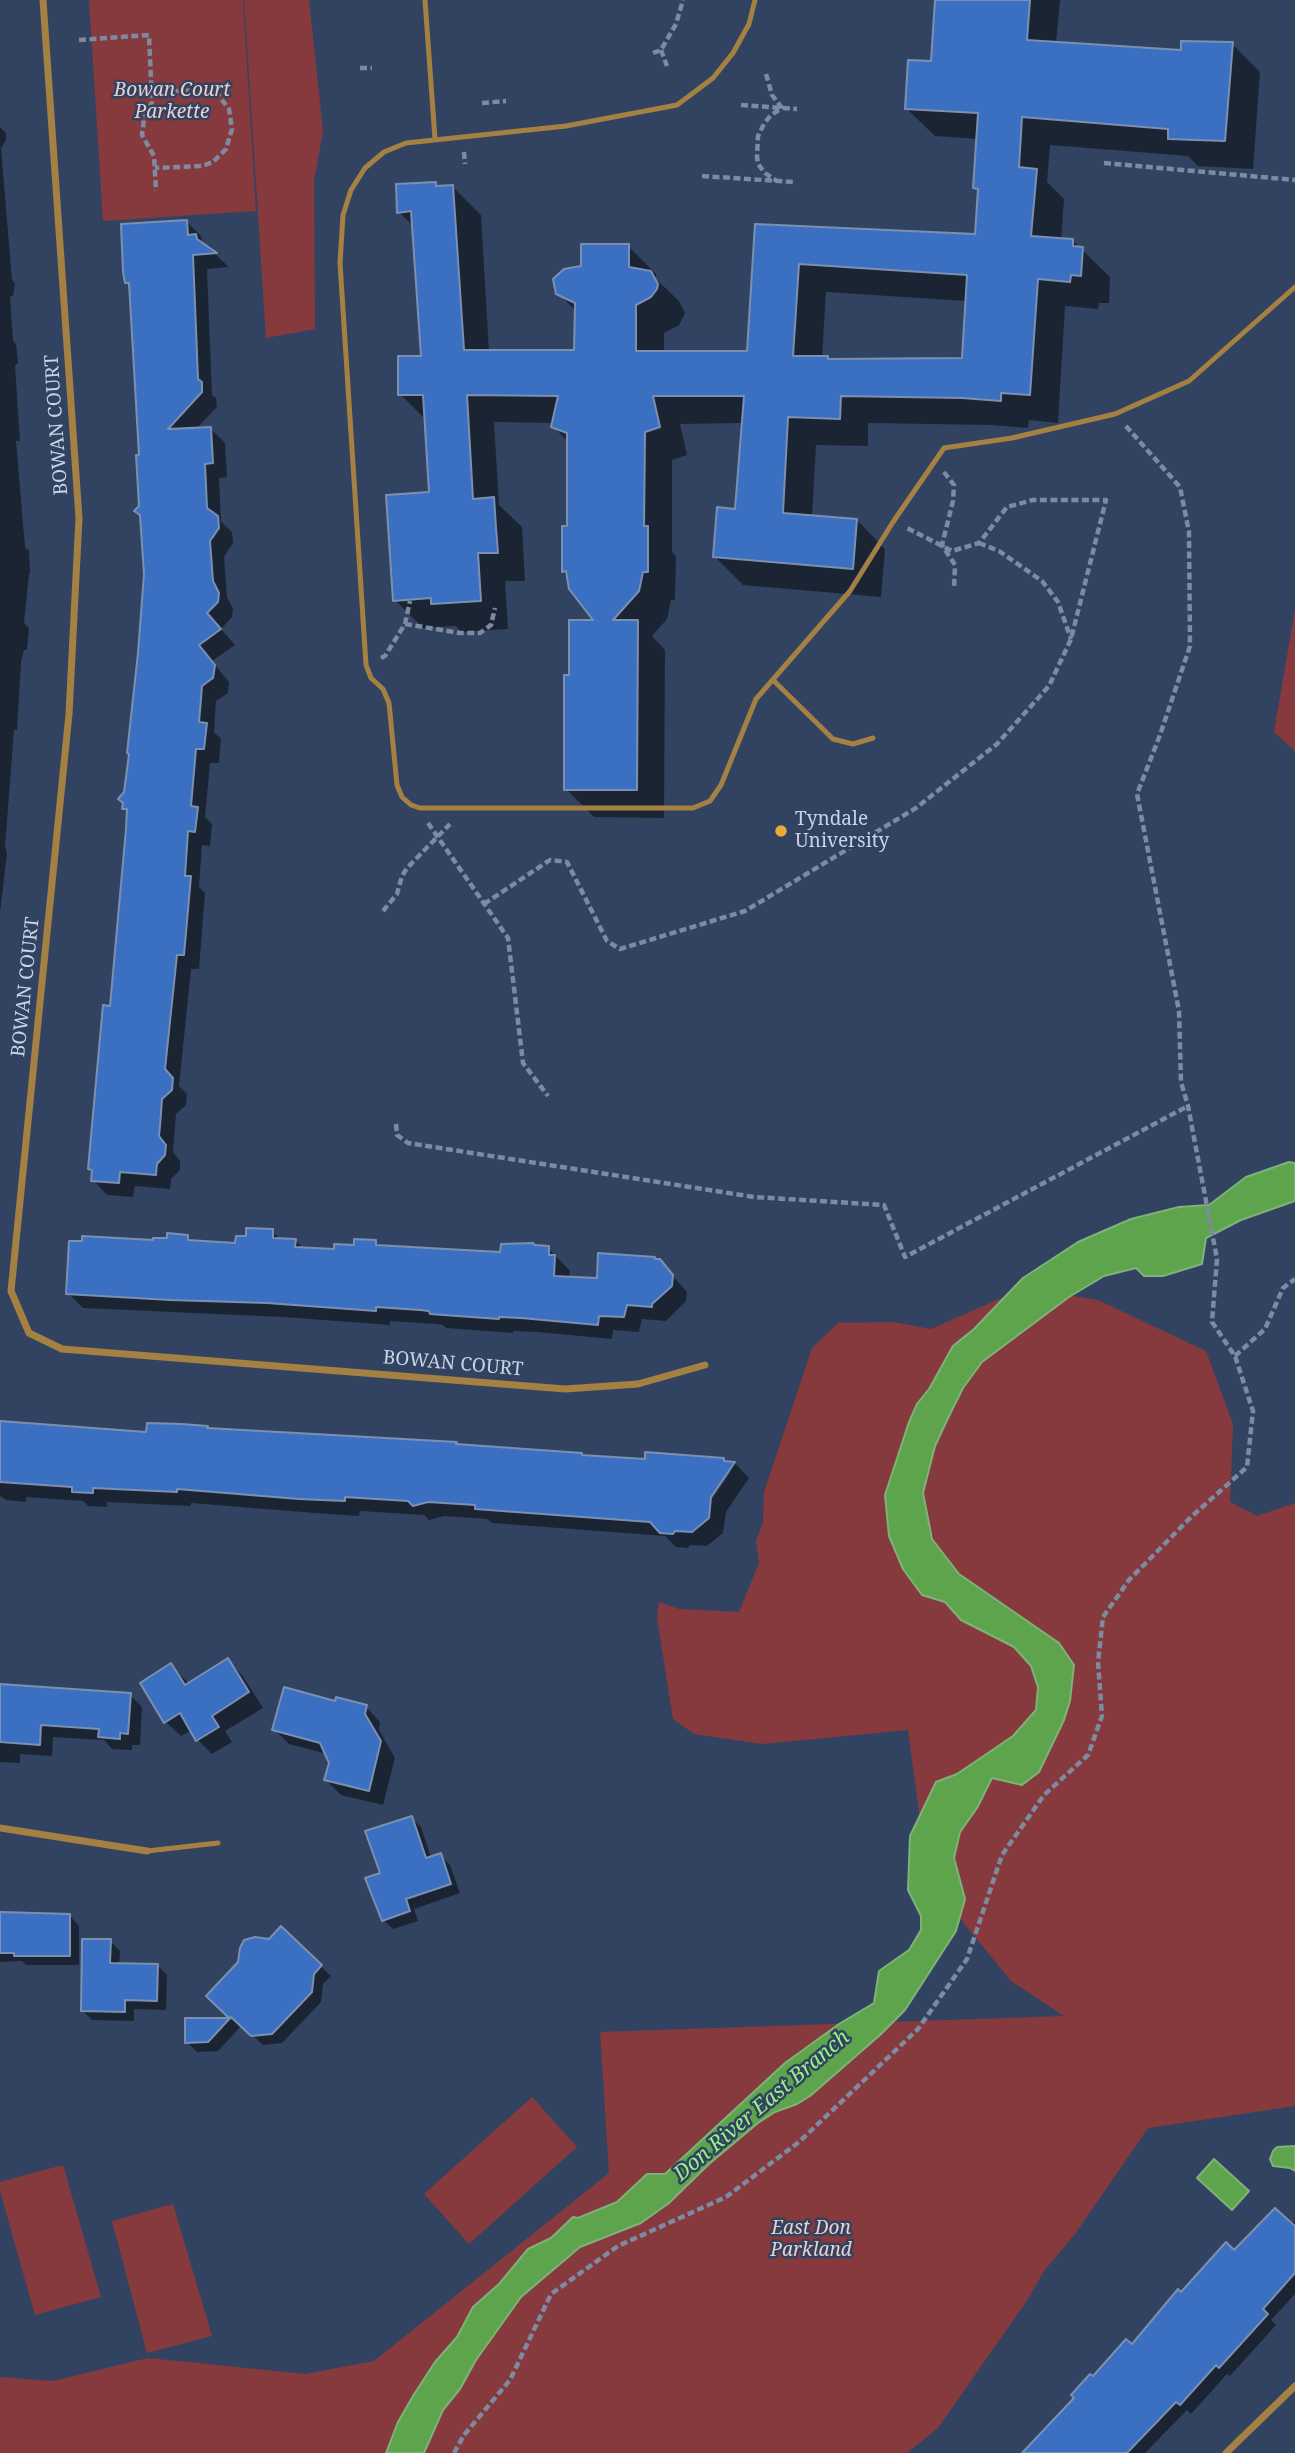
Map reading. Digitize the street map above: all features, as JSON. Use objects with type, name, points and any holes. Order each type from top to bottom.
[{"type":"street","name":"BOWAN COURT","points":[[43,0],[79,518],[69,714],[11,1291],[29,1333],[62,1349],[565,1389],[638,1384],[705,1365]]},
{"type":"street","points":[[0,1828],[147,1851]]},
{"type":"street","points":[[1226,2453],[1295,2386]]},
{"type":"lane","points":[[425,0],[435,139]]},
{"type":"lane","points":[[755,0],[749,24],[733,52],[713,78],[677,105],[566,125],[406,143],[384,152],[365,168],[351,190],[343,215],[340,263],[366,665],[371,678],[383,689],[389,702],[397,785],[402,797],[411,805],[420,808],[693,808],[710,801],[721,785],[756,699],[850,591],[944,448],[1012,438],[1115,414],[1189,381],[1295,287]]},
{"type":"lane","points":[[773,680],[833,739],[853,744],[873,738]]},
{"type":"lane","points":[[147,1851],[218,1843]]},
{"type":"path","points":[[653,53],[661,50],[676,24],[683,0]]},
{"type":"path","points":[[79,40],[149,35],[152,102],[144,119],[142,135],[154,156],[156,191]]},
{"type":"path","points":[[661,50],[667,66]]},
{"type":"path","points":[[360,68],[372,68]]},
{"type":"path","points":[[766,74],[772,95],[782,108]]},
{"type":"path","points":[[152,92],[202,90],[219,96],[229,109],[232,130],[226,149],[213,162],[202,166],[155,168]]},
{"type":"path","points":[[482,103],[506,101]]},
{"type":"path","points":[[741,105],[797,108]]},
{"type":"path","points":[[777,181],[758,164],[758,136],[771,115],[782,108]]},
{"type":"path","points":[[464,151],[465,164]]},
{"type":"path","points":[[1104,163],[1295,180]]},
{"type":"path","points":[[702,176],[794,183]]},
{"type":"path","points":[[454,2453],[464,2435],[510,2380],[551,2294],[618,2246],[726,2197],[799,2142],[918,2029],[967,1959],[1002,1854],[1044,1795],[1087,1755],[1102,1716],[1098,1662],[1103,1617],[1129,1580],[1191,1517],[1247,1467],[1253,1411],[1235,1356],[1212,1322],[1217,1259],[1203,1178],[1181,1082],[1179,1011],[1137,794],[1190,646],[1189,532],[1180,487],[1115,414]]},
{"type":"path","points":[[936,460],[954,485],[953,501],[942,545],[955,565],[954,589]]},
{"type":"path","points":[[484,904],[550,860],[567,862],[607,941],[620,949],[745,911],[916,808],[997,744],[1049,686],[1071,639],[1106,500],[1033,500],[1007,507],[979,543],[952,551],[893,522]]},
{"type":"path","points":[[979,543],[999,551],[1042,581],[1058,602],[1071,639]]},
{"type":"path","points":[[366,665],[385,656],[405,624],[410,601]]},
{"type":"path","points":[[405,624],[460,633],[480,633],[491,625],[495,608]]},
{"type":"path","points":[[420,808],[508,938],[523,1063],[548,1096]]},
{"type":"path","points":[[383,911],[397,894],[407,868],[454,821]]},
{"type":"path","points":[[396,1124],[397,1135],[408,1143],[754,1197],[884,1205],[905,1257],[1188,1105]]},
{"type":"path","points":[[1235,1356],[1265,1329],[1283,1288],[1295,1279]]},
{"type":"green space","name":"Bowan Court Parkette","points":[[89,0],[243,0],[256,211],[103,221]]},
{"type":"green space","points":[[244,0],[309,0],[323,131],[314,181],[315,329],[266,338]]},
{"type":"green space","points":[[1295,609],[1295,751],[1274,732]]},
{"type":"green space","name":"East Don Parkland","points":[[1024,1288],[1098,1300],[1206,1351],[1233,1424],[1230,1502],[1257,1516],[1295,1503],[1295,2106],[1148,2128],[1075,2234],[1044,2271],[1028,2299],[938,2428],[907,2453],[0,2453],[0,2377],[53,2381],[148,2358],[305,2374],[374,2361],[609,2173],[600,2032],[1064,2016],[1011,1981],[928,1879],[908,1730],[762,1744],[694,1734],[673,1719],[657,1618],[659,1602],[679,1609],[739,1612],[759,1563],[756,1541],[763,1523],[764,1492],[812,1348],[838,1323],[893,1322],[931,1329]]},
{"type":"green space","points":[[532,2097],[577,2147],[469,2244],[424,2194]]},
{"type":"green space","points":[[63,2165],[101,2297],[35,2315],[0,2191],[0,2182]]},
{"type":"green space","points":[[173,2204],[212,2336],[147,2353],[112,2221]]},
{"type":"water","name":"Don River East Branch","points":[[1289,1162],[1295,1163],[1295,1201],[1241,1220],[1206,1238],[1202,1264],[1163,1276],[1144,1276],[1136,1268],[1104,1276],[1069,1297],[982,1362],[963,1388],[935,1446],[923,1493],[932,1539],[959,1574],[1059,1643],[1074,1665],[1070,1701],[1064,1720],[1039,1772],[1022,1785],[992,1778],[977,1808],[960,1832],[954,1858],[965,1899],[956,1931],[905,2010],[810,2096],[758,2123],[709,2164],[669,2203],[641,2223],[580,2247],[521,2297],[443,2410],[424,2453],[386,2453],[398,2422],[413,2396],[435,2362],[457,2337],[473,2307],[499,2284],[528,2249],[551,2238],[573,2217],[578,2218],[617,2202],[647,2174],[665,2174],[785,2063],[839,2024],[874,2003],[879,1971],[909,1950],[921,1930],[921,1916],[908,1890],[910,1836],[936,1782],[957,1774],[1013,1736],[1036,1710],[1038,1687],[1031,1666],[1014,1647],[961,1620],[945,1602],[922,1595],[903,1569],[889,1536],[885,1495],[909,1422],[953,1346],[974,1329],[1023,1278],[1078,1242],[1131,1219],[1179,1207],[1209,1205],[1246,1177]]},
{"type":"water","points":[[1295,2146],[1295,2171],[1273,2166],[1270,2159],[1277,2147]]},
{"type":"water","points":[[1214,2159],[1249,2191],[1232,2210],[1197,2178]]},
{"type":"building","points":[[935,0],[1030,0],[1027,40],[1181,50],[1181,41],[1233,42],[1225,141],[1168,139],[1168,129],[1022,117],[1019,167],[1037,169],[1031,236],[1073,239],[1073,246],[1083,247],[1081,276],[1071,275],[1070,282],[1038,279],[1030,395],[1001,393],[1001,401],[841,396],[840,419],[788,417],[783,513],[857,519],[853,569],[713,557],[717,507],[735,509],[744,396],[653,396],[660,427],[645,432],[644,526],[648,526],[648,572],[643,572],[639,591],[613,620],[638,620],[637,790],[564,790],[564,675],[569,675],[569,620],[593,620],[569,589],[566,571],[562,572],[562,526],[567,526],[567,433],[551,427],[558,396],[467,395],[473,499],[494,497],[498,553],[478,553],[481,601],[431,604],[431,598],[393,601],[386,495],[429,492],[423,395],[398,395],[398,356],[421,356],[411,211],[397,213],[396,184],[436,182],[436,186],[453,185],[464,350],[574,350],[575,303],[556,294],[553,279],[564,269],[581,266],[581,244],[629,244],[629,267],[651,271],[658,284],[651,297],[636,305],[636,351],[747,351],[755,224],[975,234],[978,189],[973,188],[978,113],[905,109],[908,60],[931,61]],"holes":[[[799,264],[967,275],[962,358],[828,359],[828,356],[793,356]]]},
{"type":"building","points":[[187,220],[188,235],[196,234],[197,239],[217,253],[193,255],[198,379],[202,382],[202,392],[168,429],[211,427],[213,463],[205,464],[207,508],[218,516],[219,528],[210,541],[213,581],[219,593],[218,602],[207,613],[221,629],[199,645],[215,665],[213,678],[202,686],[199,722],[207,723],[204,749],[196,749],[191,806],[198,807],[195,832],[188,831],[185,876],[191,876],[184,955],[177,955],[165,1069],[173,1078],[172,1090],[162,1099],[159,1136],[166,1145],[165,1155],[157,1164],[156,1175],[120,1172],[119,1183],[91,1181],[92,1170],[88,1169],[103,1005],[110,1006],[126,829],[127,809],[122,809],[123,803],[118,799],[124,792],[129,754],[144,574],[140,515],[134,511],[139,506],[136,455],[139,455],[129,283],[125,283],[123,272],[121,224]]},
{"type":"building","points":[[246,1228],[273,1229],[273,1238],[296,1239],[295,1247],[334,1249],[334,1244],[354,1245],[354,1239],[376,1240],[376,1245],[500,1252],[501,1244],[533,1243],[549,1246],[549,1255],[555,1255],[554,1276],[597,1278],[598,1253],[655,1257],[660,1259],[673,1275],[672,1286],[652,1307],[627,1305],[624,1317],[599,1316],[598,1325],[430,1314],[429,1311],[376,1307],[376,1311],[66,1294],[69,1241],[82,1241],[82,1236],[153,1240],[167,1238],[167,1233],[188,1235],[188,1240],[235,1243],[236,1236],[246,1236]]},
{"type":"building","points":[[0,1421],[146,1432],[147,1423],[182,1424],[208,1426],[207,1428],[457,1442],[456,1444],[645,1459],[645,1452],[724,1458],[724,1461],[735,1462],[711,1497],[709,1518],[692,1532],[675,1531],[673,1534],[660,1533],[650,1522],[475,1509],[475,1505],[428,1502],[413,1506],[408,1501],[345,1497],[345,1501],[299,1499],[177,1489],[177,1492],[93,1488],[93,1493],[72,1492],[72,1487],[0,1482]]},
{"type":"building","points":[[228,1658],[249,1692],[212,1716],[219,1727],[196,1741],[180,1713],[164,1723],[140,1683],[171,1663],[185,1685]]},
{"type":"building","points":[[0,1684],[131,1693],[128,1734],[120,1733],[120,1739],[98,1737],[99,1729],[41,1725],[40,1745],[0,1742]]},
{"type":"building","points":[[284,1687],[335,1701],[336,1697],[367,1705],[365,1714],[381,1741],[369,1791],[324,1780],[329,1763],[320,1743],[272,1730]]},
{"type":"building","points":[[412,1816],[426,1858],[441,1853],[451,1884],[406,1899],[410,1911],[382,1921],[365,1878],[380,1873],[365,1831]]},
{"type":"building","points":[[0,1912],[70,1914],[70,1956],[14,1956],[14,1953],[0,1953]]},
{"type":"building","points":[[281,1926],[322,1965],[314,1974],[312,1992],[272,2034],[251,2036],[231,2017],[208,2042],[185,2043],[185,2018],[229,2018],[206,1996],[238,1962],[244,1940],[255,1937],[269,1939]]},
{"type":"building","points":[[82,1939],[111,1939],[110,1963],[158,1964],[157,2001],[125,2000],[125,2012],[81,2011]]},
{"type":"building","points":[[1275,2208],[1295,2226],[1295,2273],[1263,2309],[1268,2314],[1219,2368],[1216,2365],[1180,2405],[1176,2402],[1127,2453],[1022,2453],[1074,2398],[1071,2395],[1090,2374],[1093,2376],[1126,2339],[1132,2344],[1178,2289],[1181,2292],[1226,2242],[1234,2250]]},
{"type":"place","name":"Tyndale University","points":[[781,831]]}]
